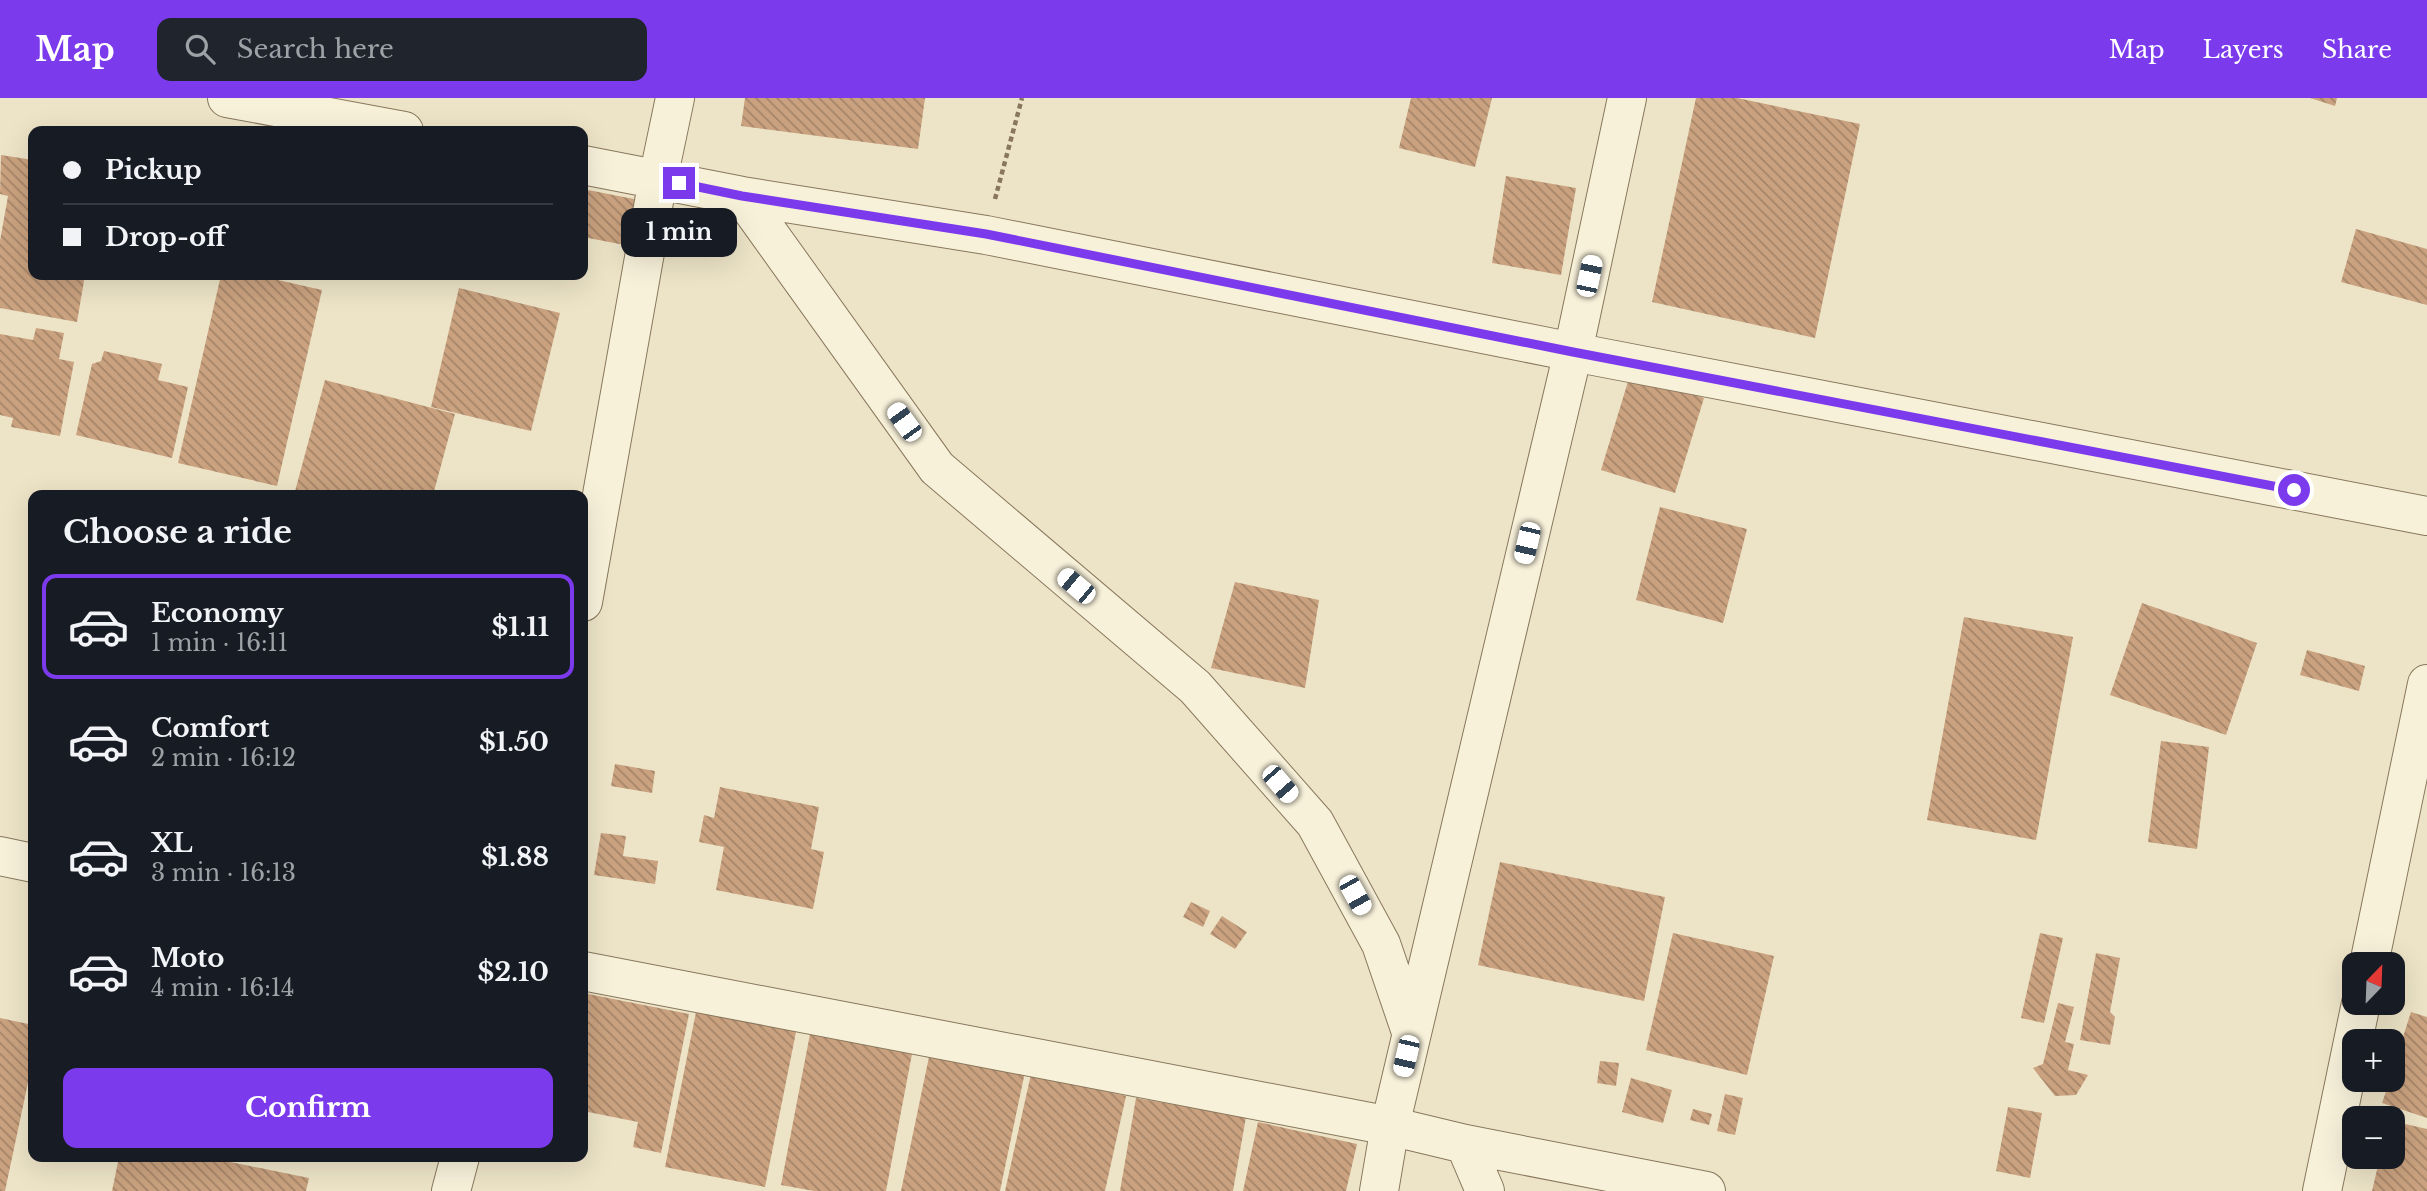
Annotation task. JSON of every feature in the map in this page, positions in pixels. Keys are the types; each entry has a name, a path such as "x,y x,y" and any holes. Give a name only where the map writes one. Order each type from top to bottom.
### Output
{"street":[{"path":"228,98 377,126"},
{"path":"588,574 658,179 675,98"},
{"path":"1379,1191 1411,1032 1573,352 1627,98"},
{"path":"588,166 742,196 986,234 1573,352 2427,516"},
{"path":"742,196 937,468 1195,687 1315,822 1381,944 1411,1032"},
{"path":"2371,952 2427,684"},
{"path":"0,856 28,862"},
{"path":"588,972 1390,1126 1465,1144 1706,1191"},
{"path":"2322,1191 2359,1015"},
{"path":"1465,1144 1485,1191"},
{"path":"451,1191 459,1162"}],"path":[{"path":"986,234 1022,98"}],"building":[{"path":"745,98 925,98 918,149 741,126"},
{"path":"1411,98 1492,98 1475,167 1399,148"},
{"path":"1696,98 1737,98 1860,124 1815,338 1652,302"},
{"path":"2310,98 2337,98 2335,106"},
{"path":"1,155 28,159 28,280 84,280 77,322 0,308 0,241 8,196 0,194"},
{"path":"1506,176 1576,188 1561,275 1492,263"},
{"path":"588,190 644,201 635,247 588,238"},
{"path":"2356,229 2427,249 2427,305 2341,282"},
{"path":"220,280 278,280 322,290 277,486 178,463"},
{"path":"459,288 560,313 531,431 431,407"},
{"path":"36,328 64,333 59,359 74,362 60,436 11,427 13,418 0,415 0,334 33,340"},
{"path":"104,351 162,364 158,380 188,387 172,458 76,435 92,364 101,361"},
{"path":"1630,375 1704,398 1675,493 1601,470"},
{"path":"325,380 455,414 434,490 295,490"},
{"path":"1660,507 1747,529 1723,623 1636,600"},
{"path":"1235,582 1319,600 1305,688 1211,668"},
{"path":"2142,603 2257,643 2226,735 2110,695"},
{"path":"1964,617 2073,637 2036,840 1927,820"},
{"path":"2307,650 2365,666 2359,691 2300,675"},
{"path":"2161,741 2209,747 2197,849 2148,842"},
{"path":"615,764 655,771 652,793 611,786"},
{"path":"720,787 819,807 811,849 824,852 813,909 716,890 724,847 699,842 704,815 714,818"},
{"path":"601,833 626,836 623,856 658,861 655,884 594,875"},
{"path":"1500,862 1665,897 1644,1001 1478,965"},
{"path":"1191,902 1210,911 1203,927 1183,917"},
{"path":"1222,916 1247,932 1235,949 1210,934"},
{"path":"1673,933 1774,956 1747,1075 1646,1050"},
{"path":"2040,933 2063,938 2044,1023 2021,1018"},
{"path":"2096,953 2120,958 2110,1012 2115,1017 2110,1045 2080,1040"},
{"path":"588,994 689,1014 661,1153 633,1147 638,1122 588,1112"},
{"path":"2058,1003 2074,1007 2065,1042 2074,1044 2068,1070 2088,1075 2076,1095 2055,1096 2033,1068 2043,1064"},
{"path":"697,1007 797,1027 765,1187 665,1167"},
{"path":"2411,1012 2427,1017 2427,1118 2405,1111 2405,1106 2382,1103 2386,1092 2405,1092 2405,1031"},
{"path":"0,1018 28,1024 28,1083 5,1191 0,1191"},
{"path":"810,1034 912,1054 886,1191 814,1191 781,1185"},
{"path":"930,1052 1025,1072 1000,1191 901,1191"},
{"path":"1600,1061 1619,1063 1616,1086 1597,1083"},
{"path":"1031,1074 1126,1096 1105,1191 1005,1191"},
{"path":"1631,1078 1672,1090 1663,1123 1622,1112"},
{"path":"1725,1094 1743,1098 1735,1135 1717,1131"},
{"path":"1136,1098 1246,1117 1233,1191 1120,1191"},
{"path":"2008,1107 2042,1113 2030,1178 1996,1171"},
{"path":"1693,1109 1712,1114 1709,1125 1690,1120"},
{"path":"1258,1122 1357,1144 1346,1191 1243,1191"},
{"path":"2405,1124 2427,1129 2427,1191 2372,1191 2377,1169 2405,1169"},
{"path":"118,1162 231,1162 309,1178 306,1191 112,1191"}],"route":[{"path":"679,183 742,196 986,234 1573,352 2294,490"}]}
